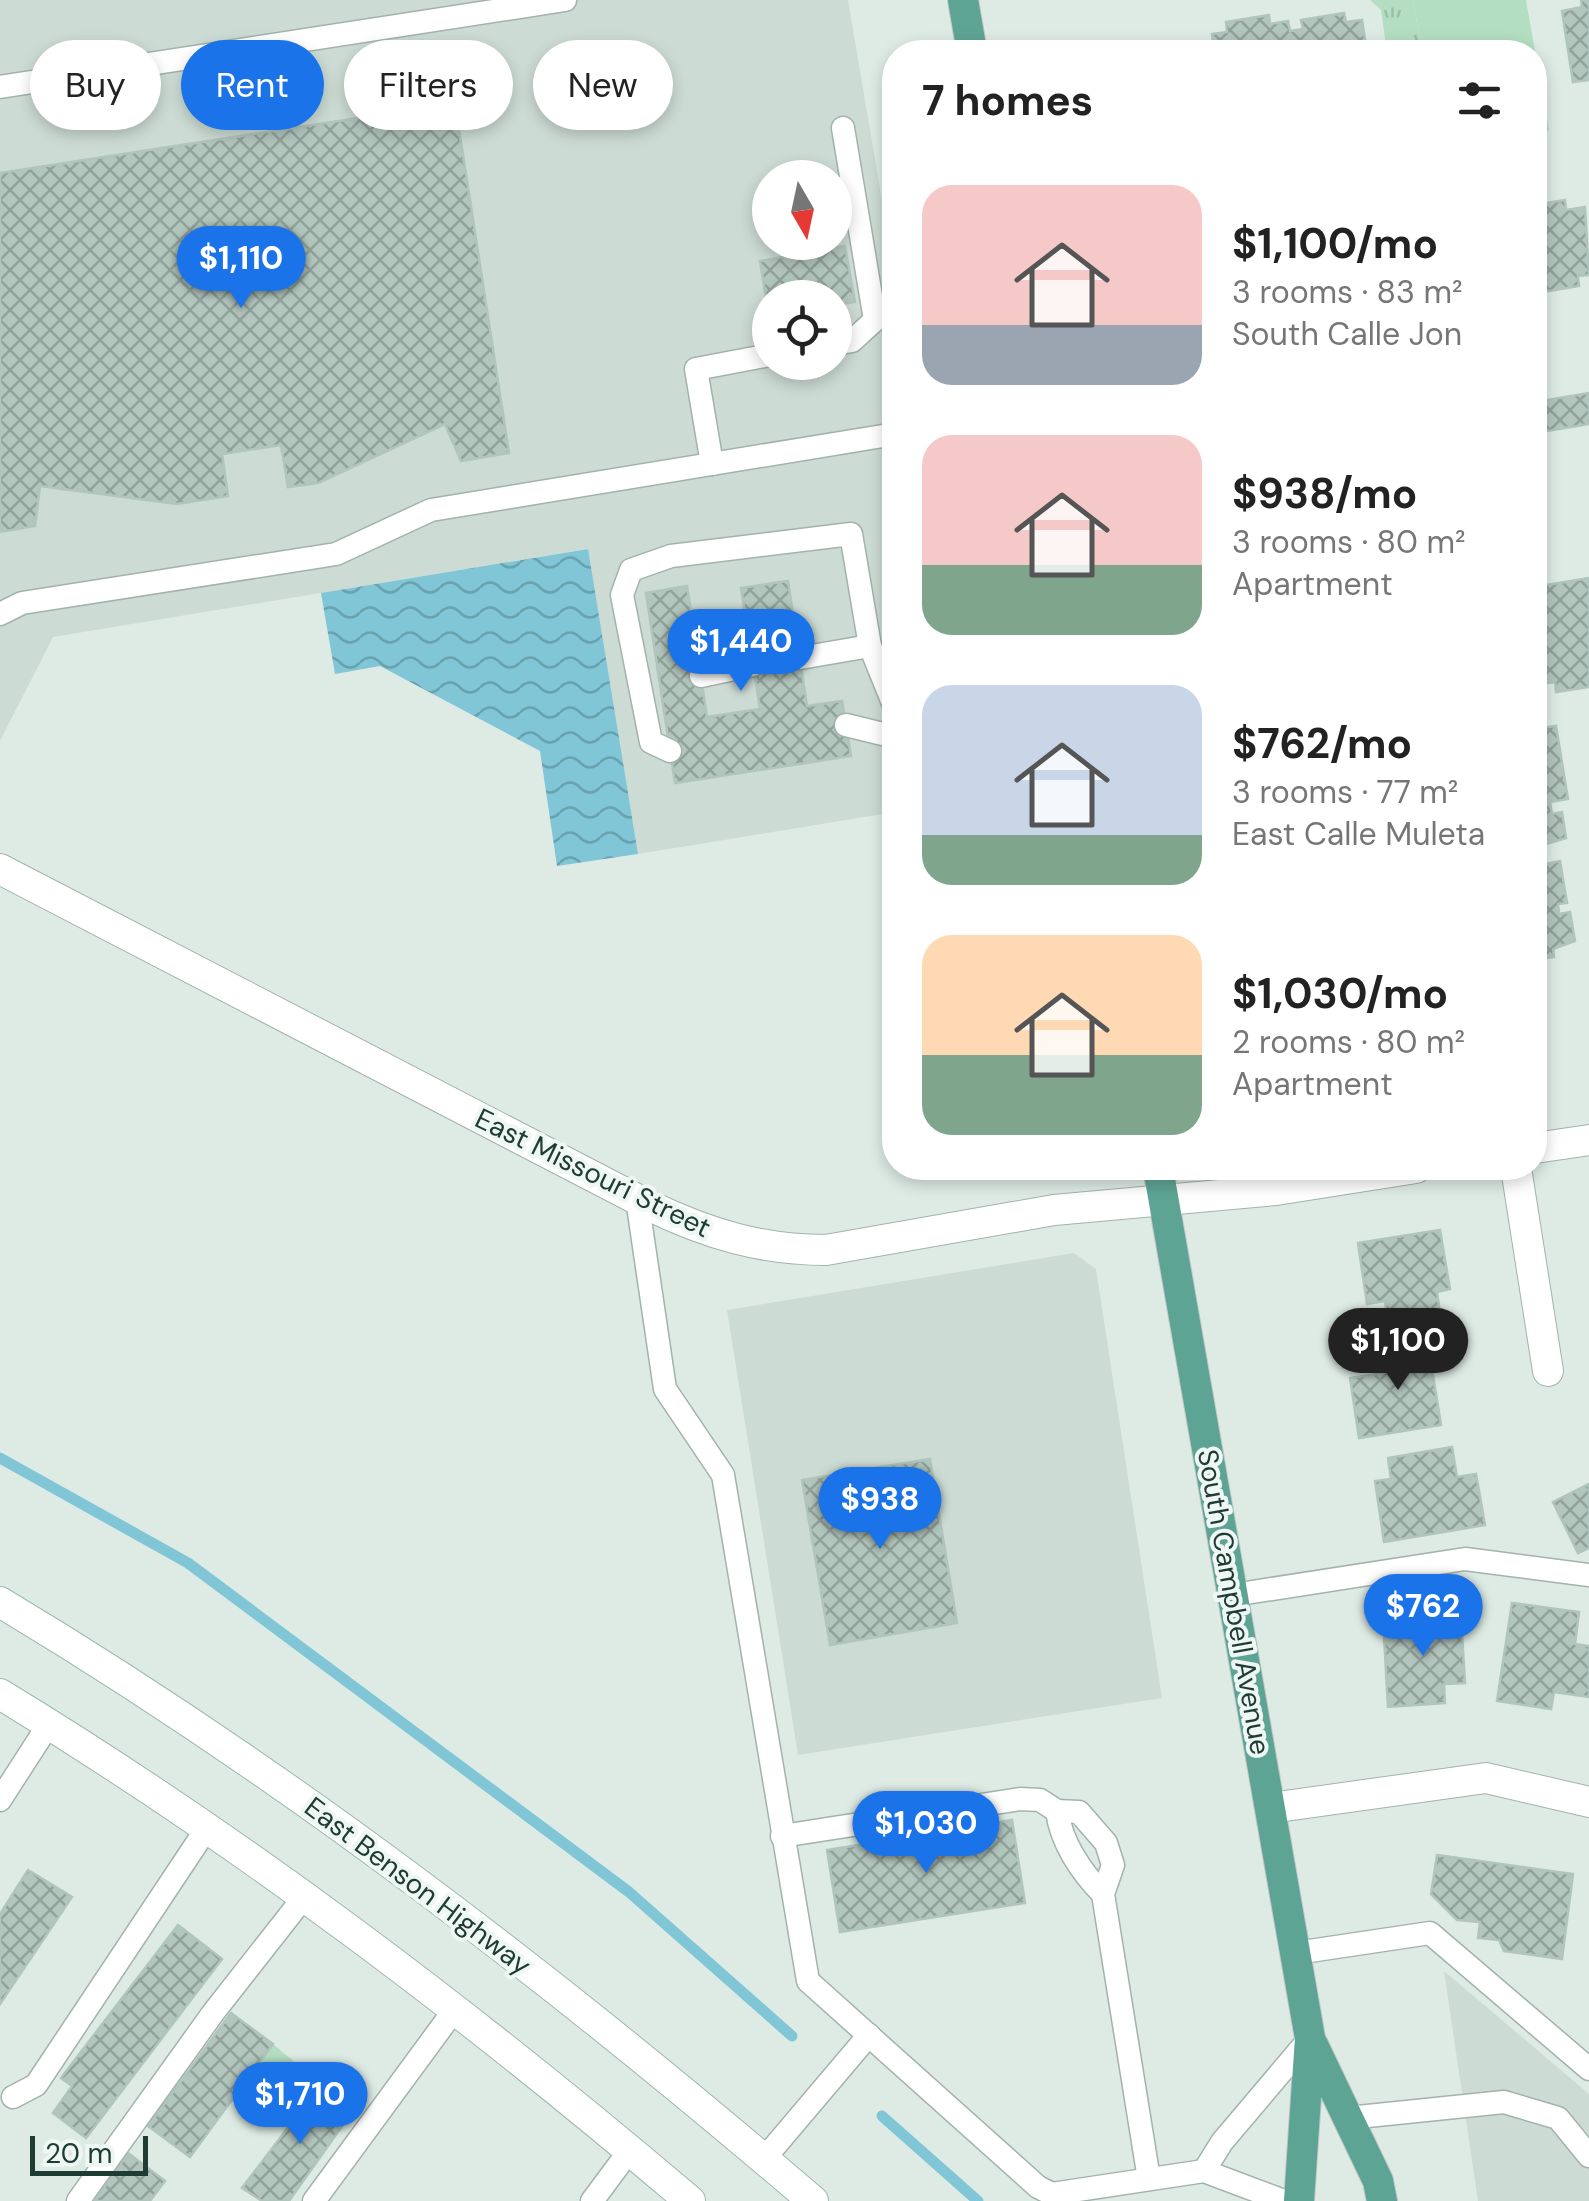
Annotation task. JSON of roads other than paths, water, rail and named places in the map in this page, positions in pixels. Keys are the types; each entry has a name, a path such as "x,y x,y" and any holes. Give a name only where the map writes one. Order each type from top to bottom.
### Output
{"main road":[{"path":"964,0 970,40"},
{"name":"South Campbell Avenue","path":"1160,1180 1310,2038 1299,2201"},
{"name":"South Campbell Avenue","path":"1310,2038 1378,2181 1382,2201"}],"street":[{"name":"East Missouri Street","path":"0,870 637,1199 731,1239 789,1250 826,1250 1054,1210 1276,1190 1340,1180"},
{"path":"1547,1146 1589,1140"},
{"path":"1518,1180 1548,1371"},
{"name":"East Benson Highway","path":"0,1602 214,1738 404,1872 644,2057 813,2201"},
{"path":"0,1694 207,1828 304,1897 456,2009 690,2201"},
{"path":"1271,1808 1486,1778 1589,1802"}],"lane":[{"path":"0,87 565,0"},
{"path":"844,128 876,320 852,341"},
{"path":"712,464 696,368 752,358"},
{"path":"0,614 22,603 336,554 430,510 882,436"},
{"path":"670,751 651,742 648,684 622,595 631,570 671,556 851,534 870,646 882,676"},
{"path":"800,658 870,646"},
{"path":"701,676 754,666"},
{"path":"846,724 882,734"},
{"path":"637,1199 665,1390 723,1475 808,1980 1038,2187 1052,2194 1204,2171 1284,2201"},
{"path":"1233,1596 1465,1559 1589,1575"},
{"path":"0,1800 49,1724"},
{"path":"782,1836 1020,1798 1040,1800 1057,1811 1079,1812 1106,1843 1114,1865 1104,1894 1148,2179"},
{"path":"1057,1811 1060,1836 1086,1877 1104,1894"},
{"path":"13,2096 36,2085 207,1828"},
{"path":"78,2201 213,2013 304,1897"},
{"path":"1296,1953 1430,1933 1589,2070"},
{"path":"314,2201 456,2009"},
{"path":"764,2159 869,2036"},
{"path":"1204,2171 1222,2142 1310,2038"},
{"path":"1348,2118 1504,2102 1558,2118 1589,2156"},
{"path":"592,2201 630,2150"}],"water":[{"path":"588,549 638,854 557,866 540,751 380,666 335,674 321,593"}],"waterway":[{"path":"0,1458 188,1563 629,1892 792,2036"},
{"path":"882,2116 978,2201"}]}
